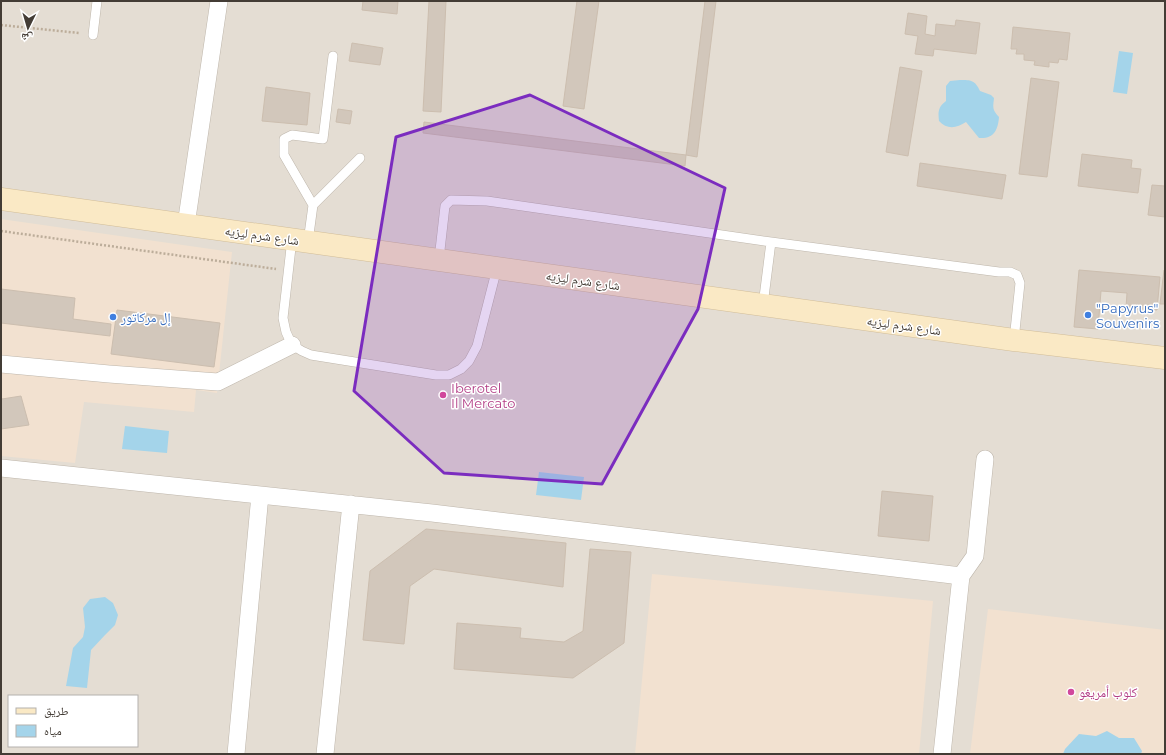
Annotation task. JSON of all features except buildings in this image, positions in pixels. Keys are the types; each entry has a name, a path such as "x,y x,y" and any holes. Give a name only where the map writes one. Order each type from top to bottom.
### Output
{"street":[{"path":"186,225 218,1"},
{"name":"شارع شرم ليزيه","path":"1,198 1014,340 1165,358"},
{"path":"1,364 218,382 292,344"},
{"path":"942,754 961,576 975,556 985,459"},
{"path":"1,468 432,512 961,576"},
{"path":"236,754 260,495"},
{"path":"325,754 351,504"}],"lane":[{"path":"93,35 97,1"},
{"path":"314,205 284,155 284,139 292,135 323,139 333,56"},
{"path":"360,158 314,205 288,270 283,318 286,332 292,344 311,355 436,375 449,375 461,369 469,361 478,346 497,268"},
{"path":"438,259 444,206 451,200 487,201 771,242 999,272 1010,272 1017,275 1020,283 1014,340"},
{"path":"763,305 771,242"}],"path":[{"path":"1,25 93,35"},
{"path":"1,231 288,270"}],"highlighted area":[{"path":"530,95 725,188 698,309 602,484 444,473 354,391 396,137"}],"shaded area":[{"path":"1,1 1165,1 1165,754 1,754"},
{"name":"إل مركاتور","path":"1,219 232,252 217,393 196,390 194,412 84,402 75,463 1,456"},
{"path":"652,574 933,601 919,754 635,754"},
{"name":"كلوب أمريغو","path":"988,609 1165,630 1165,754 970,754"}],"water":[{"path":"1119,51 1133,53 1127,94 1113,92"},
{"path":"950,81 972,81 980,91 991,95 994,98 993,104 995,112 999,117 998,126 992,135 979,138 966,122 956,127 949,127 945,126 939,121 939,110 941,105 946,101 946,86"},
{"path":"125,426 169,431 167,453 122,449"},
{"path":"539,472 584,477 581,500 536,495"},
{"path":"105,597 113,603 118,615 115,625 91,650 87,688 66,686 73,648 83,637 85,627 83,608 90,599"},
{"path":"1107,731 1119,738 1134,738 1142,751 1141,754 1063,754 1065,749 1079,734 1096,736"}],"place":[{"name":"\"Papyrus\" Souvenirs","path":"1088,315"},
{"name":"إل مركاتور","path":"113,317"},
{"name":"Iberotel Il Mercato","path":"443,395"},
{"name":"كلوب أمريغو","path":"1071,692"}]}
